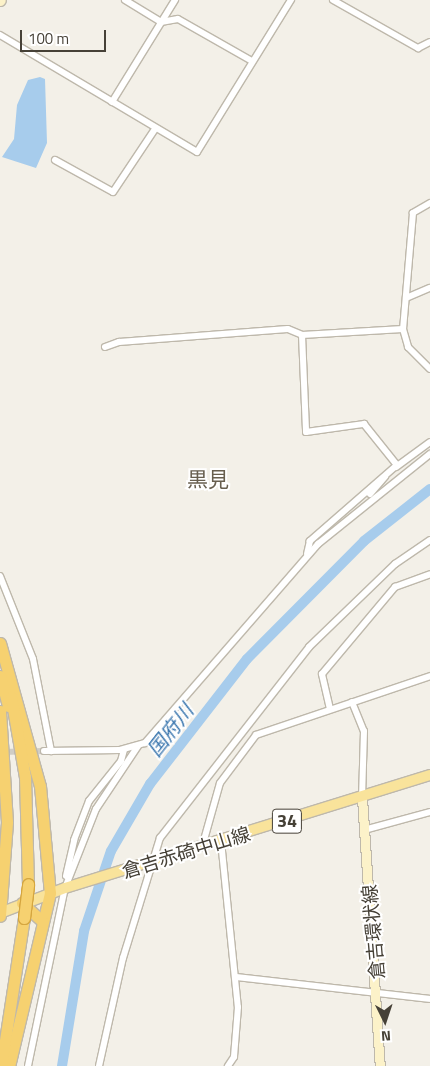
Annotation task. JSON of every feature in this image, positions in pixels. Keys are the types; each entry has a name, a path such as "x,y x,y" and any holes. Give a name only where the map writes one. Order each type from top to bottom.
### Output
{"highway":[{"path":"0,643 40,786 50,893 9,1066"},
{"path":"0,659 25,777 24,884 2,1066"},
{"path":"0,676 20,777 24,884"},
{"path":"0,711 7,822 0,914"},
{"path":"22,903 43,922"},
{"path":"0,1045 21,918"}],"main road":[{"name":"倉吉赤碕中山線","path":"0,914 22,903 68,887 202,848 430,775"},
{"name":"倉吉環状線","path":"362,798 378,992 380,1066"}],"street":[{"path":"125,0 161,22 178,19 252,62"},
{"path":"112,102 174,0"},
{"path":"0,35 155,129 197,152 291,0"},
{"path":"333,0 418,48 430,42"},
{"path":"55,160 113,192 155,129"},
{"path":"430,203 413,213 403,329 408,348 430,369"},
{"path":"406,298 430,288"},
{"path":"105,347 288,329 302,335 403,329"},
{"path":"302,335 306,432 364,424 398,465"},
{"path":"307,555 310,541 398,465 430,442"},
{"path":"68,887 96,809 138,746 167,719 307,555 368,500 430,454"},
{"path":"368,500 398,465"},
{"path":"99,1066 147,864 160,838 285,673 388,571 430,540"},
{"path":"330,709 322,674 395,587 430,574"},
{"path":"0,576 36,666 51,751"},
{"path":"202,848 220,783 244,747 260,733 430,676"},
{"path":"352,702 364,731 362,798"},
{"path":"44,751 124,750 138,746"},
{"path":"28,1066 68,887 74,840 89,801 121,761 124,750"},
{"path":"364,830 430,812"},
{"path":"221,841 238,977 234,1057 228,1066"},
{"path":"238,977 430,999"}],"water":[{"path":"40,77 45,79 47,143 36,168 2,157 14,139 17,105 28,80"}],"waterway":[{"name":"国府川","path":"62,1066 84,931 111,851 150,784 247,659 364,541 430,489"}],"tunnel":[{"path":"0,752 44,751"}],"district":[{"name":"黒見","path":"208,479"}]}
